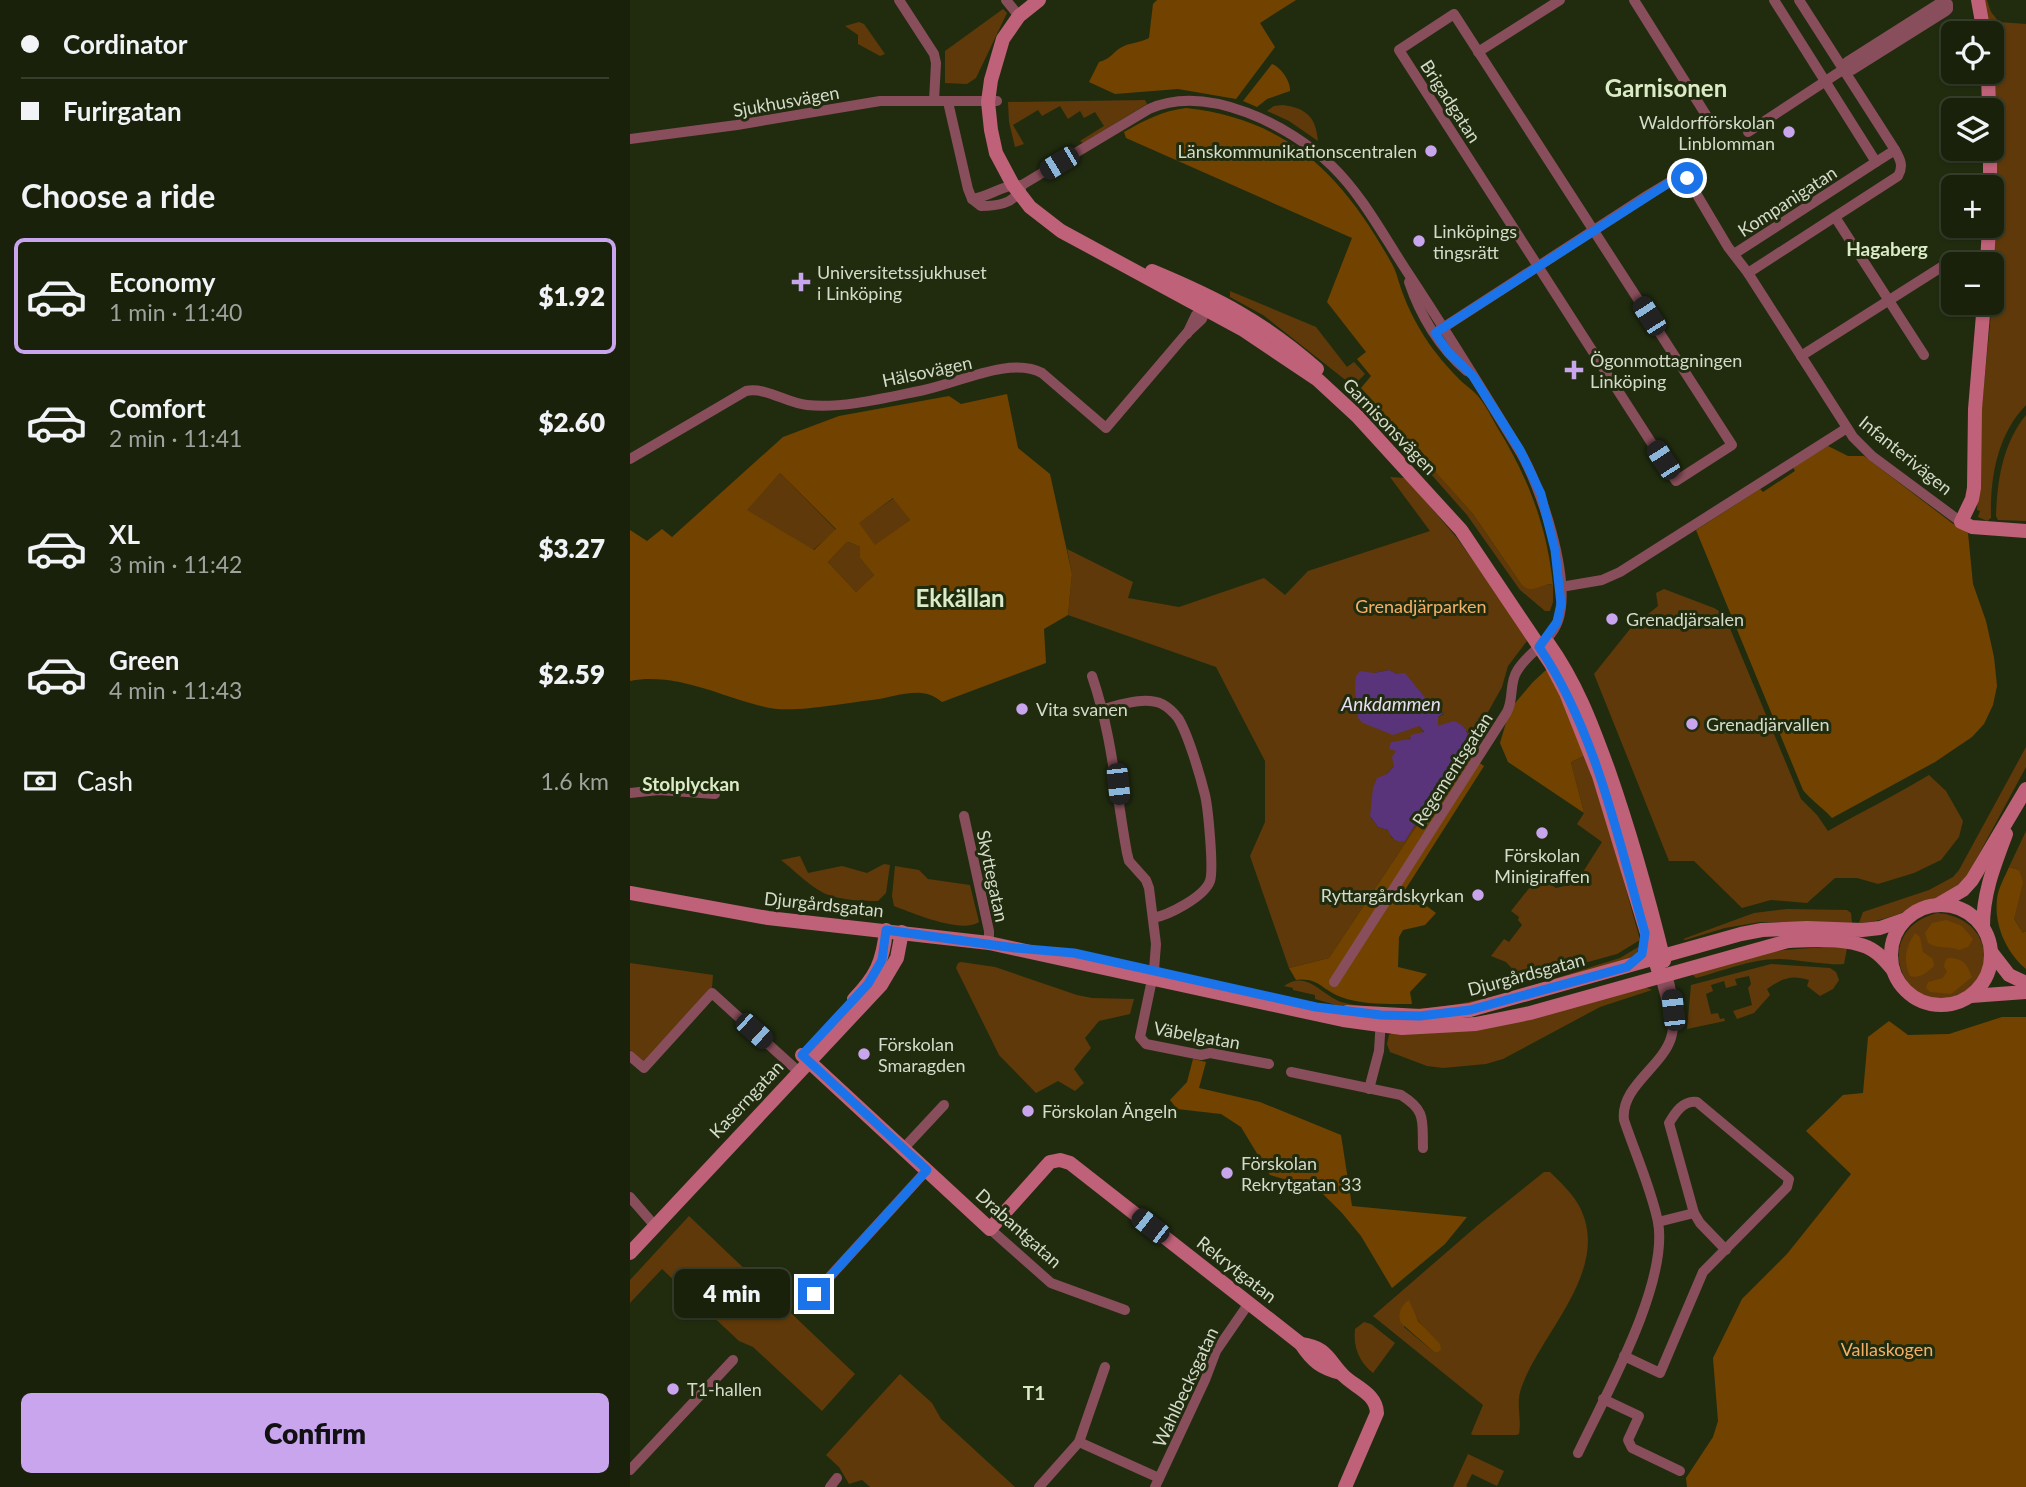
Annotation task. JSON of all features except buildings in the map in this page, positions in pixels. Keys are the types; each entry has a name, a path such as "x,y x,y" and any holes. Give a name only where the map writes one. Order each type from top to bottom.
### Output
{"main road":[{"path":"1016,21 1039,0"},
{"path":"1978,0 1982,21"},
{"name":"Garnisonsvägen","path":"1016,21 993,101 1001,140 1018,188 1049,223 1073,239 1209,302 1300,367 1357,416 1461,530 1543,644 1566,693 1595,765 1651,930 1663,974"},
{"name":"Infanterivägen","path":"1961,522 1974,488 1975,409 1983,315"},
{"path":"1961,522 1972,527 2026,531"},
{"path":"1983,927 1987,883 2026,789"},
{"path":"1938,905 1962,890 1972,880 2018,805"},
{"name":"Djurgårdsgatan","path":"630,893 741,914 1074,953 1153,975 1424,1028 1476,1024 1530,1013 1777,944 1808,940 1861,945 1873,950 1893,970"},
{"path":"1971,996 1987,977 1992,953 1983,927 1964,910 1951,906 1926,907 1906,919 1891,948 1893,970 1899,983 1919,1001 1946,1005 1971,996 2026,992"},
{"name":"Djurgårdsgatan","path":"1381,1020 1470,1010 1762,930 1862,930 1880,928 1906,919"},
{"name":"Kaserngatan","path":"630,1242 652,1223 800,1063 868,984 882,960 886,930"},
{"path":"1627,967 1642,954 1651,930 1667,941 1691,949"},
{"name":"Kaserngatan","path":"800,1063 888,976 899,952 902,932"},
{"path":"1992,953 2009,975 2026,984"},
{"name":"Drabantgatan","path":"800,1063 903,1149 990,1228"},
{"name":"Rekrytgatan","path":"990,1228 1050,1162 1060,1160 1081,1171 1301,1344 1324,1352 1341,1373 1371,1398 1377,1406 1377,1413 1345,1487"},
{"name":"Kaserngatan","path":"630,1253 652,1223"}],"street":[{"path":"899,0 934,54 934,101"},
{"path":"1006,0 1016,21"},
{"path":"1478,52 1560,0"},
{"path":"1634,0 1706,115"},
{"path":"1774,0 1876,162"},
{"path":"1748,273 1898,176 1901,170 1895,150 1799,0"},
{"path":"1748,132 1844,69 1847,62 1869,54 1946,11 1948,4 1939,2 1869,54"},
{"name":"Brigadgatan","path":"1454,14 1594,230 1732,445 1676,481 1399,50 1454,14"},
{"name":"Sjukhusvägen","path":"632,138 737,125 880,101 993,101"},
{"name":"Regementsgatan","path":"1018,188 1158,105 1180,101 1223,106 1282,128 1318,153 1357,195 1407,272 1417,302 1439,330 1448,352 1473,376 1520,450 1537,485 1553,538 1560,587 1559,617 1543,644 1516,671 1512,683 1511,705 1507,712 1334,982"},
{"path":"948,102 972,199 1018,188"},
{"name":"Kompanigatan","path":"1847,428 1734,254 1895,150"},
{"path":"1439,330 1678,177 1687,178 1734,254"},
{"path":"1835,217 1924,355"},
{"path":"1801,356 1941,267"},
{"name":"Hälsovägen","path":"630,459 746,391 762,391 792,403 830,405 924,390 1017,366 1034,368 1042,373 1106,428 1186,334 1196,315 1209,302"},
{"name":"Infanterivägen","path":"1560,587 1611,577 1847,428 1872,456 1961,522"},
{"path":"1092,676 1103,709 1118,784 1126,853 1129,861 1146,880 1156,954 1153,975"},
{"path":"1103,709 1150,701 1170,710 1183,729 1205,796 1211,866 1209,883 1167,915 1153,918"},
{"path":"630,793 674,790 715,794"},
{"name":"Skyttegatan","path":"964,816 989,931 989,943"},
{"path":"1578,1453 1641,1317 1657,1268 1658,1222 1624,1120 1623,1109 1632,1093 1665,1052 1672,1035 1671,994 1663,974"},
{"name":"Väbelgatan","path":"1153,975 1140,1034 1144,1043 1269,1064"},
{"path":"630,1056 644,1069 712,993 800,1063"},
{"path":"1369,1089 1379,1051 1381,1020"},
{"path":"1291,1072 1401,1095 1413,1103 1422,1115 1423,1148"},
{"path":"1624,1356 1660,1373 1703,1272 1726,1250 1787,1187 1789,1179 1697,1102 1691,1101 1683,1105 1669,1124 1694,1213 1726,1250"},
{"path":"903,1149 944,1105"},
{"path":"814,1294 927,1170"},
{"path":"630,1198 652,1223"},
{"path":"1658,1222 1694,1213"},
{"name":"Drabantgatan","path":"990,1228 1051,1283 1125,1310"},
{"name":"Wahlbecksgatan","path":"1157,1483 1216,1351 1248,1303"},
{"path":"630,1470 733,1360"},
{"path":"1040,1487 1079,1442 1105,1367"},
{"path":"1603,1399 1639,1416 1628,1440 1632,1448 1680,1471"},
{"path":"1079,1442 1157,1483"},
{"path":"830,1487 837,1478"}],"green space":[{"path":"1157,0 1296,0 1260,23 1275,47 1236,99 1178,89 1115,94 1089,82 1099,62 1125,46 1149,38 1153,4"},
{"path":"1983,0 1987,0 1991,12 1998,21 1987,21"},
{"path":"1003,9 1007,13 976,78 967,84 945,83 945,51"},
{"path":"859,22 864,24 885,54 880,56 858,44 858,35 845,26"},
{"path":"2004,22 2026,24 2026,405 2002,443 1994,473 1991,518 1987,521 1978,517 1980,511 1977,510 1980,425 1991,315 2004,315 2004,252 1993,252 1993,238 2004,238 2004,175 1994,175 1994,161 2004,161 2004,98 1996,98 1993,84 2004,84"},
{"path":"1272,64 1285,75 1290,91 1267,99 1257,107 1243,101"},
{"path":"1145,100 1147,104 1083,143 1080,141 1104,126 1095,112 1084,118 1080,111 1068,119 1060,106 1042,116 1038,110 1013,125 1024,144 1015,147 1008,102"},
{"path":"1283,105 1304,111 1308,115 1315,126 1318,141 1289,121 1267,111 1274,106"},
{"path":"1186,108 1222,114 1255,125 1284,139 1333,179 1354,204 1392,264 1407,305 1424,336 1446,365 1483,402 1518,464 1541,522 1553,585 1530,589 1521,584 1473,514 1361,388 1371,376 1357,359 1366,352 1327,302 1352,238 1126,138 1124,132 1147,120 1169,111"},
{"path":"1230,291 1316,327 1347,367 1354,362 1365,374 1356,383 1348,382 1263,315 1230,297"},
{"path":"1007,394 1018,448 1050,474 1072,574 1068,615 1044,629 1046,663 942,702 926,694 908,693 803,709 765,707 699,687 665,680 630,681 630,530 647,541 662,529 672,537 783,437 839,416 949,396 961,404","holes":["780,473 836,529 814,550 747,510","893,498 910,520 875,545 859,523","846,543 860,547 860,558 874,575 856,592 828,562"]},
{"path":"2026,415 2026,521 1998,520 1997,502 2003,463 2012,438"},
{"path":"1387,416 1473,514 1521,584 1553,585 1550,611 1545,611 1520,590 1467,515 1400,439"},
{"path":"1828,446 1848,456 1864,456 1968,533 1973,584 1986,621 1997,686 1993,705 1984,724 1972,737 1935,762 1832,818 1803,790 1696,530 1760,489 1763,492 1795,471 1793,467"},
{"path":"780,473 836,530 813,550 746,510"},
{"name":"Grenadjärparken","path":"1390,477 1406,478 1457,538 1525,634 1527,641 1508,666 1502,687 1465,753 1329,958 1289,968 1250,856 1265,822 1265,761 1216,667 1068,615 1072,574 1067,549 1133,582 1128,598 1179,607 1264,578 1285,595 1308,571 1430,531","holes":["1389,670 1405,674 1436,712 1442,711 1444,714 1438,717 1438,727 1467,731 1469,739 1405,841 1392,838 1388,830 1378,827 1370,816 1387,774 1394,766 1396,751 1410,738 1424,733 1419,726 1358,717 1358,702 1374,673"]},
{"path":"894,498 910,520 875,546 858,523"},
{"path":"849,542 860,547 860,558 874,575 856,592 828,562"},
{"name":"Grenadjärvallen","path":"1664,589 1724,614 1801,799 1828,831 1929,775 1946,791 1963,821 1959,837 1941,860 1914,873 1878,884 1857,878 1835,878 1807,903 1771,900 1742,908 1694,861 1669,861 1594,674 1630,629 1658,606 1656,593"},
{"path":"1546,670 1550,673 1586,755 1571,762 1584,813 1508,762 1500,743 1510,709"},
{"path":"2026,747 2026,767 1965,880 1914,908 1884,919 1859,923 1863,912 1929,890 1953,877"},
{"path":"1465,753 1484,766 1405,890 1436,913 1425,925 1403,930 1399,937 1398,967 1427,974 1410,992 1412,1004 1376,1004 1349,1000 1310,980 1296,980 1289,968 1329,958"},
{"path":"1586,755 1599,792 1640,940 1617,954 1523,980 1506,962 1491,956 1504,939 1509,942 1522,925 1519,917 1511,911 1538,877 1556,888 1576,883 1602,842 1577,824 1584,813 1571,762"},
{"path":"2026,831 2026,931 2023,933 2014,919 2019,870 2009,867"},
{"path":"800,856 808,873 842,866 867,873 884,864 890,865 886,893 878,901 849,900 828,895 811,885 781,860"},
{"path":"895,866 919,870 928,879 970,885 979,922 961,926 949,924 894,906 892,896"},
{"path":"2009,867 2019,870 2023,882 2014,919 2023,933 2026,931 2026,969 2007,946 1997,919 1998,895"},
{"path":"1787,909 1847,910 1851,913 1852,923 1760,922 1683,939 1754,913"},
{"path":"1937,913 1966,922 1979,936 1984,955 1982,970 1971,986 1960,994 1940,999 1923,995 1909,985 1901,970 1899,953 1903,937 1916,923"},
{"path":"1946,920 1962,926 1973,939 1968,947 1959,950 1928,943 1925,933 1932,923"},
{"path":"1915,933 1920,937 1923,952 1933,959 1934,966 1913,977 1910,976 1906,959 1907,949"},
{"path":"1640,946 1635,956 1629,960 1478,1003 1442,1010 1346,1008 1284,986 1292,982 1307,982 1341,1002 1378,1008 1440,1007 1531,986 1620,958"},
{"path":"1847,948 1844,964 1768,960 1747,963 1696,978 1692,974 1773,951"},
{"path":"1948,958 1964,963 1972,977 1951,994 1930,992 1926,988 1928,982 1943,978 1947,971 1944,967 1945,961"},
{"path":"961,962 995,967 1077,995 1134,999 1130,1014 1099,1021 1085,1038 1091,1048 1074,1069 1084,1083 1075,1091 1058,1081 1036,1093 999,1055 956,968"},
{"path":"630,963 713,975 712,988 644,1062 630,1050"},
{"path":"1771,964 1830,968 1836,972 1839,980 1833,989 1820,996 1807,986 1809,980 1797,977 1782,980 1767,989 1770,995 1754,1013 1737,1019 1733,1011 1752,1005 1748,988 1751,984 1749,976 1735,979 1737,985 1726,988 1724,981 1711,985 1713,991 1706,994 1711,1014 1718,1013 1720,1019 1724,1018 1725,1021 1687,1029 1691,985"},
{"path":"1645,987 1652,990 1600,1007 1503,1059 1486,1064 1443,1068 1427,1066 1390,1052 1387,1044 1389,1035 1395,1031"},
{"name":"Vallaskogen","path":"2002,1017 2026,1017 2026,1487 1687,1487 1686,1478 1713,1437 1718,1421 1713,1358 1742,1299 1787,1254 1851,1174 1806,1131 1843,1095 1863,1093 1868,1037 1889,1021 1908,1035 1949,1034"},
{"path":"1193,1059 1206,1062 1199,1088 1260,1102 1341,1135 1352,1206 1467,1217 1445,1244 1392,1288 1361,1236 1318,1189 1270,1175 1241,1127 1221,1114 1177,1109 1170,1100 1187,1082"},
{"path":"1544,1172 1550,1172 1578,1204 1587,1228 1587,1251 1581,1275 1522,1386 1519,1398 1519,1434 1516,1435 1471,1434 1483,1405 1373,1316","holes":["1411,1308 1433,1340 1438,1352 1434,1352 1404,1327"]},
{"path":"689,1216 855,1374 822,1411 753,1347 739,1341 662,1269 630,1303 630,1280"},
{"path":"1409,1300 1418,1321 1440,1344 1441,1350 1438,1352 1434,1352 1401,1323 1401,1310"},
{"path":"1364,1322 1371,1324 1395,1343 1373,1373 1358,1354 1355,1342 1355,1329"},
{"path":"900,1374 932,1403 941,1419 1015,1487 870,1487 862,1480 849,1484 839,1467 826,1455"},
{"path":"1468,1454 1504,1471 1497,1486 1472,1474 1466,1486 1468,1487 1453,1487"}],"water":[{"name":"Ankdammen","path":"1389,670 1397,674 1405,673 1436,711 1444,713 1438,717 1438,726 1454,721 1464,728 1469,739 1405,841 1394,839 1388,830 1378,827 1370,816 1373,788 1377,778 1387,774 1394,766 1392,757 1396,751 1389,749 1391,742 1410,739 1411,735 1424,732 1419,726 1393,735 1363,723 1358,718 1355,691 1356,676 1360,671 1374,673"}],"place":[{"name":"Waldorfförskolan Linblomman","path":"1789,132"},
{"name":"Länskommunikationscentralen","path":"1431,151"},
{"name":"Linköpings tingsrätt","path":"1419,241"},
{"name":"Universitetssjukhuset i Linköping","path":"801,282"},
{"name":"Ögonmottagningen Linköping","path":"1574,370"},
{"name":"Grenadjärsalen","path":"1612,619"},
{"name":"Vita svanen","path":"1022,709"},
{"name":"Grenadjärvallen","path":"1692,724"},
{"name":"Förskolan Minigiraffen","path":"1542,833"},
{"name":"Ryttargårdskyrkan","path":"1478,895"},
{"name":"Förskolan Smaragden","path":"864,1054"},
{"name":"Förskolan Ängeln","path":"1028,1111"},
{"name":"Förskolan Rekrytgatan 33","path":"1227,1173"},
{"name":"T1-hallen","path":"673,1389"}],"district":[{"name":"Garnisonen","path":"1666,87"},
{"name":"Hagaberg","path":"1887,248"},
{"name":"Ekkällan","path":"960,597"},
{"name":"Stolplyckan","path":"691,783"},
{"name":"T1","path":"1034,1392"}],"route":[{"path":"814,1294 927,1170 802,1055 878,970 886,930 1015,948 1074,953 1316,1007 1381,1015 1420,1016 1494,1005 1627,967 1642,954 1645,933 1598,776 1566,693 1539,647 1557,622 1561,604 1555,550 1541,494 1520,450 1473,376 1448,352 1435,333 1678,177 1687,178"}]}
